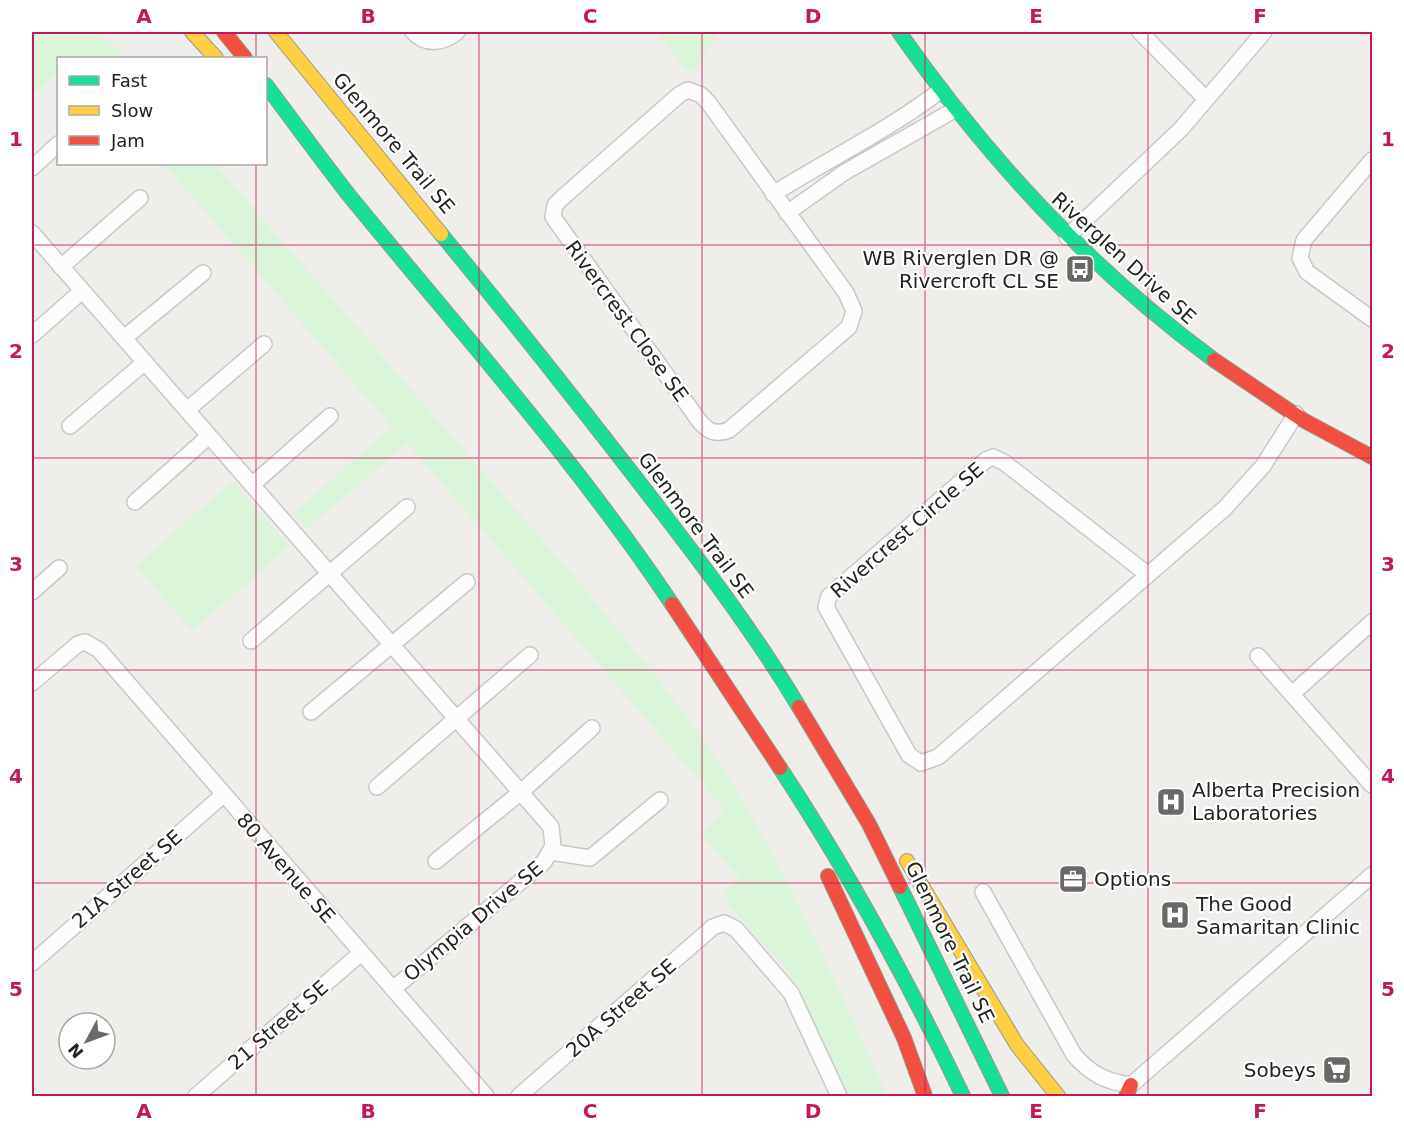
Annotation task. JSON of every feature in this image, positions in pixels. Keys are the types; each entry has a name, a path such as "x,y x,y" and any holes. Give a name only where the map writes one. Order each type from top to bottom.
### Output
{"main road":[{"path":"192,32 215,57"},
{"path":"224,32 244,57"},
{"name":"Glenmore Trail SE","path":"276,32 384,160 532,344 678,532 779,673 869,824 930,944 1002,1096"},
{"name":"Riverglen Drive SE","path":"899,32 941,90 1019,186 1067,237 1177,334 1296,414 1372,457"},
{"path":"318,61 384,160"},
{"path":"267,86 347,192 497,372 623,531 824,833 925,1017 963,1096"},
{"path":"280,127 308,158 347,192"},
{"path":"779,673 849,765 885,825"},
{"path":"734,697 845,908 904,1038 925,1096"},
{"path":"898,845 1017,1045 1058,1096"}],"street":[{"path":"413,32 432,42 446,39 457,32"},
{"path":"1140,32 1206,99"},
{"path":"1067,237 1146,165 1264,32"},
{"name":"Rivercrest Close SE","path":"688,90 700,95 708,102 787,213 846,293 854,310 853,320 849,327 729,430 714,433 707,430 686,403 556,223 553,210 562,198 680,94 688,90"},
{"path":"773,194 810,170 907,115 941,90"},
{"path":"787,213 826,184 956,109"},
{"path":"32,168 57,145"},
{"path":"1372,160 1304,240 1300,250 1303,266 1307,272 1372,319"},
{"path":"61,267 140,198"},
{"name":"Olympia Drive SE","path":"32,233 551,827 554,840 551,852 544,862 393,989"},
{"path":"124,338 203,273"},
{"path":"32,335 82,291"},
{"path":"187,410 264,344"},
{"path":"70,426 145,362"},
{"name":"Rivercrest Circle SE","path":"1147,574 1005,463 993,457 986,460 832,593 827,599 826,607 909,755 921,763 938,757 1225,508 1275,449 1296,414"},
{"path":"252,485 330,416"},
{"path":"135,502 209,436"},
{"path":"251,641 407,507"},
{"path":"32,592 59,568"},
{"path":"311,712 467,582"},
{"path":"1292,694 1372,622"},
{"name":"80 Avenue SE","path":"32,683 78,644 85,642 99,650 486,1096"},
{"path":"377,787 530,655"},
{"path":"1258,656 1372,785"},
{"path":"436,861 521,792 592,728"},
{"name":"21A Street SE","path":"32,963 223,795"},
{"name":"Olympia Drive SE","path":"551,852 590,858 660,800"},
{"path":"983,892 1074,1055 1093,1074 1116,1083 1128,1091 1372,875"},
{"name":"20A Street SE","path":"519,1096 713,927 724,923 736,928 791,993 839,1096"},
{"name":"21 Street SE","path":"196,1096 361,953"}],"green space":[{"path":"32,32 101,32 123,57 57,57 57,73 32,95"},
{"path":"656,32 718,32 696,69 685,69"},
{"path":"165,165 216,165 584,588 664,687 720,764 758,828 816,942 888,1096 850,1096 788,971 728,905 726,891 740,879 700,834 725,810 407,443 307,529 293,513 392,427"},
{"path":"233,481 289,546 192,631 136,566"}],"traffic: fast":[{"path":"899,32 968,124 1043,209 1124,288 1214,360"},
{"path":"267,86 348,194 556,446 635,550 672,604"},
{"path":"441,234 543,359 724,594 799,707"},
{"path":"780,768 877,929 963,1096"},
{"path":"900,887 1002,1096"}],"traffic: slow":[{"path":"192,32 215,57"},
{"path":"276,32 441,234"},
{"path":"907,861 1017,1045 1058,1096"}],"traffic: jam":[{"path":"224,32 244,57"},
{"path":"1214,360 1303,420 1372,457"},
{"path":"672,604 780,768"},
{"path":"799,707 869,824 900,887"},
{"path":"828,876 904,1038 925,1096"},
{"path":"1126,1096 1131,1085"}],"place":[{"name":"WB Riverglen DR @ Rivercroft CL SE","path":"1080,269"},
{"name":"Alberta Precision Laboratories","path":"1171,802"},
{"name":"Options","path":"1073,879"},
{"name":"The Good Samaritan Clinic","path":"1175,915"},
{"name":"Sobeys","path":"1337,1070"}]}
